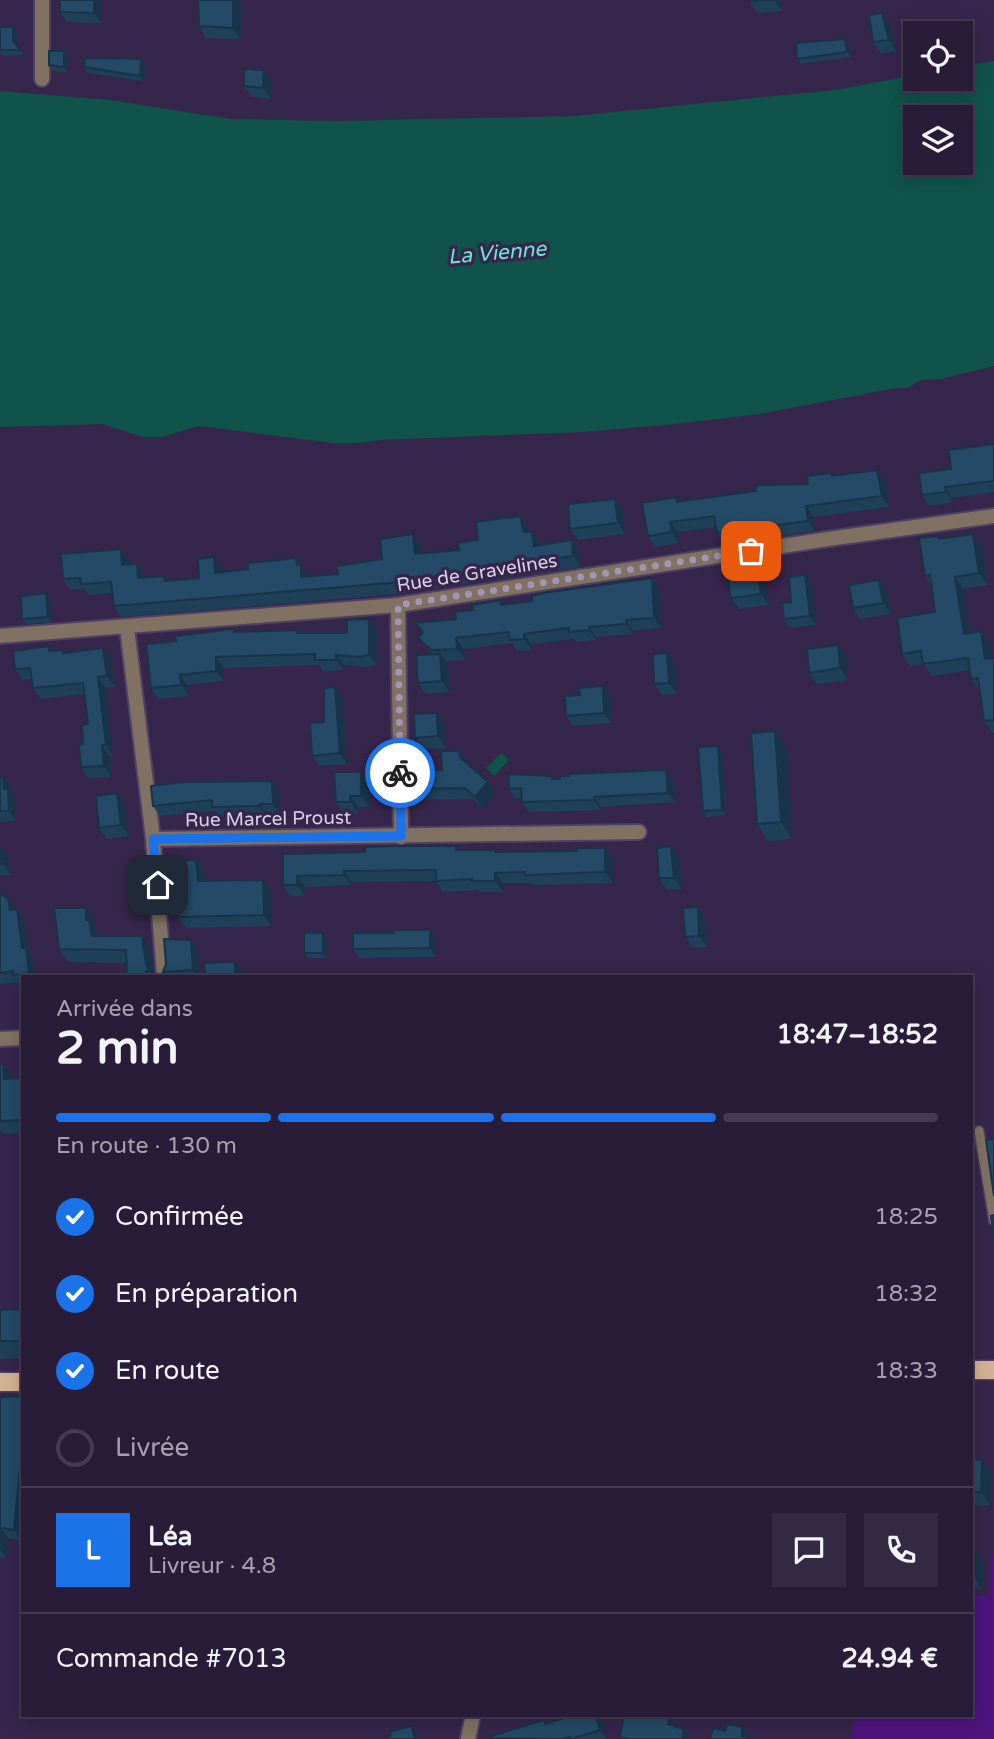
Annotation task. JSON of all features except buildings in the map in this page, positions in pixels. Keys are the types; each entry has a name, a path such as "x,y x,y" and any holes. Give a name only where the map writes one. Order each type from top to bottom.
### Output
{"main road":[{"path":"973,1370 994,1370"},
{"path":"0,1382 21,1382"}],"street":[{"path":"42,0 42,79"},
{"name":"Rue de Gravelines","path":"0,636 398,605 994,516"},
{"path":"398,605 401,836"},
{"path":"127,628 153,839 164,975"},
{"name":"Rue Marcel Proust","path":"153,839 639,832"},
{"path":"0,1039 21,1038"},
{"path":"468,1739 473,1717"}],"lane":[{"path":"979,1130 994,1221"}],"shaded area":[{"path":"991,1554 994,1554 994,1739 851,1739 855,1717 973,1717 973,1595 989,1596"}],"water":[{"name":"La Vienne","path":"994,61 994,366 940,379 921,380 907,388 760,414 582,432 333,443 199,426 162,437 143,437 102,424 0,427 0,91 109,100 231,119 339,121 574,116 835,90 903,77 903,91 973,91 973,65"},
{"path":"501,753 509,760 494,776 486,768"}],"way so far":[{"path":"400,773 398,605 751,551"}],"route":[{"path":"158,885 153,839 401,836 400,773"}]}
